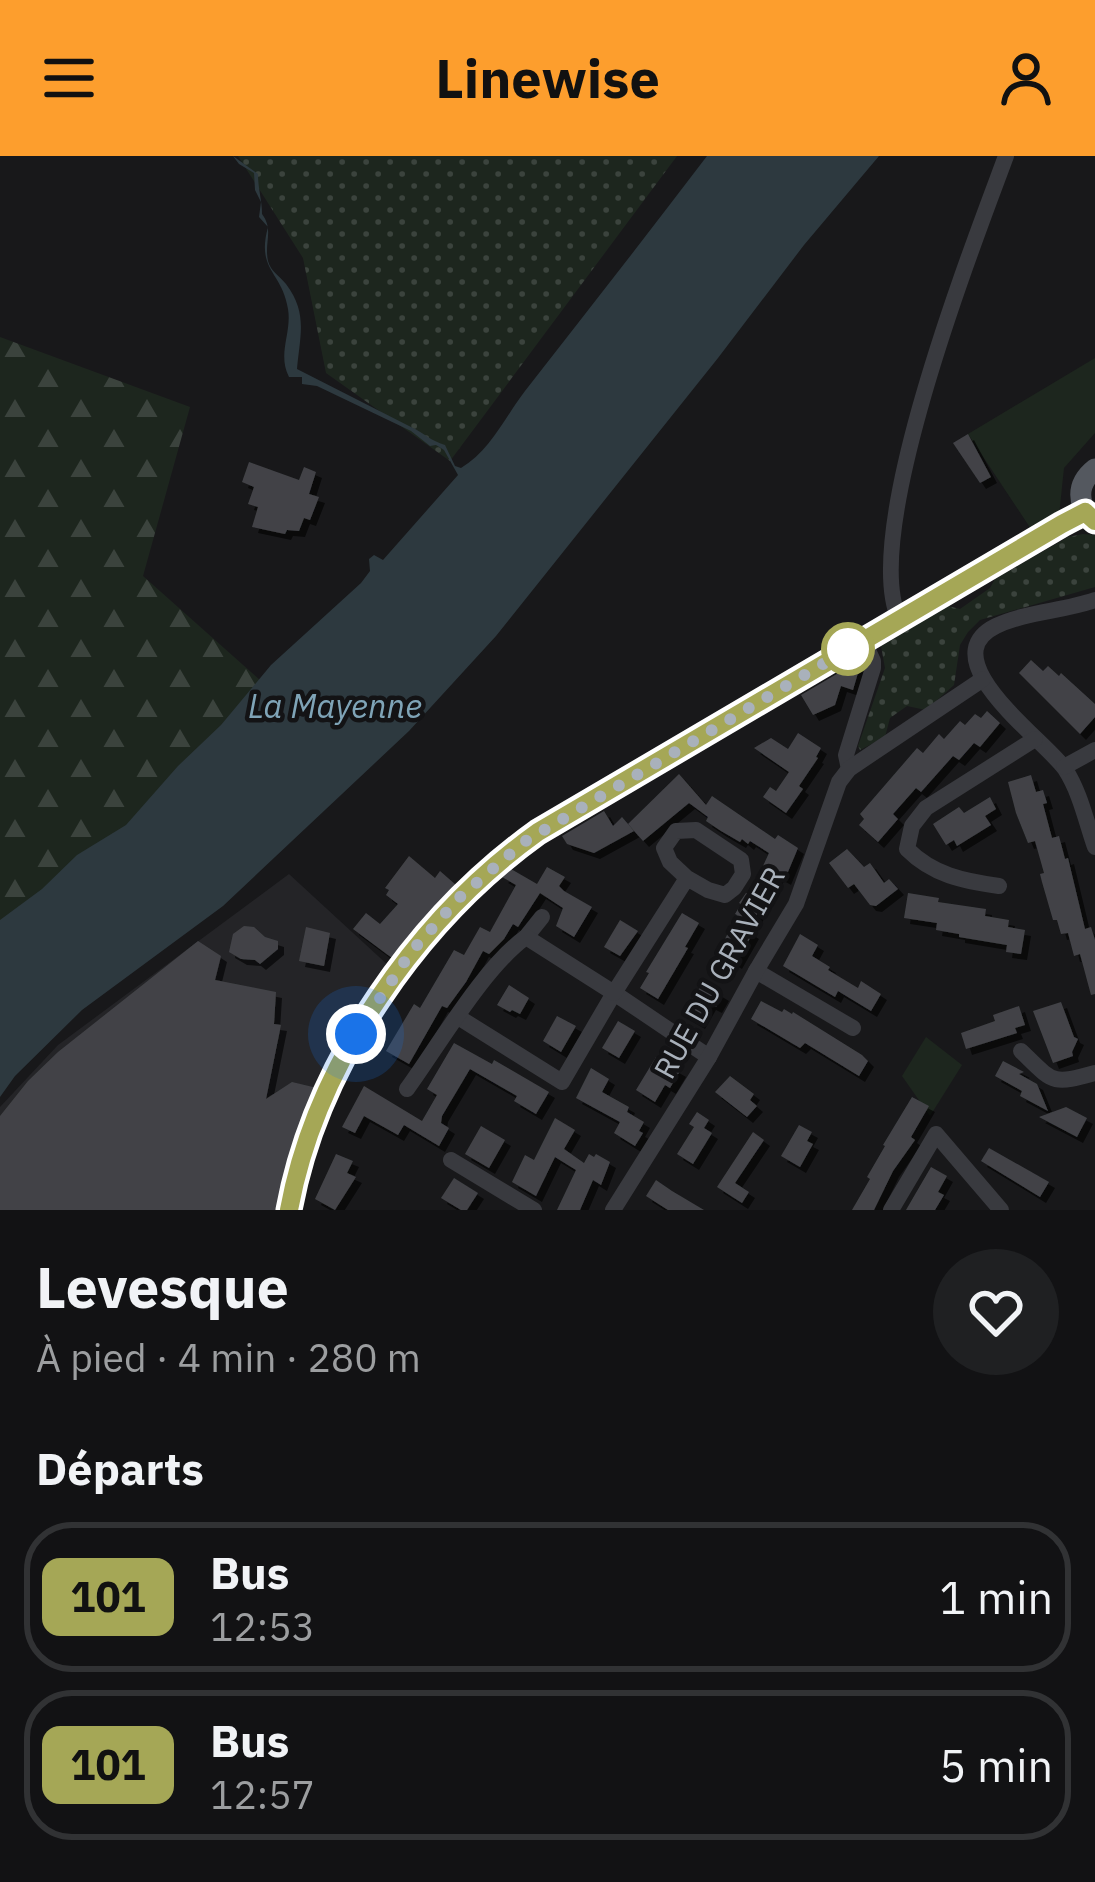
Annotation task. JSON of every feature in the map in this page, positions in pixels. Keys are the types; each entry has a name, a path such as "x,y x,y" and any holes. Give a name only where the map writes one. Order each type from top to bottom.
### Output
{"main road":[{"path":"1090,517 1081,503 1082,484 1095,469"}],"street":[{"path":"899,619 893,602 892,567 910,444 960,280 1006,156"},
{"path":"290,1210 320,1113 356,1034 411,952 460,897 538,832 899,619 1090,517"},
{"path":"1095,600 994,627 974,653 983,679 1064,767 1095,847"},
{"name":"RUE DU GRAVIER","path":"618,1208 796,904 831,801 849,769 846,755 873,668 863,640"},
{"path":"849,769 983,679"},
{"path":"999,886 961,880 925,866 907,849 912,826 926,808 1035,739"},
{"path":"1064,767 1095,750"},
{"path":"697,830 708,837 740,860 743,874 724,895 687,878 670,862 664,848 676,831 697,830"},
{"path":"458,1017 562,1082 687,878"},
{"path":"407,1089 512,947 542,917"},
{"path":"526,937 709,1057"},
{"path":"756,970 853,1028"},
{"path":"1022,1052 1045,1075 1062,1082 1095,1073"},
{"path":"891,1210 936,1134 1001,1210"},
{"path":"451,1160 534,1210"}],"shaded area":[{"path":"289,874 390,967 334,1077 292,1210 0,1210 0,1107 58,1045"}],"green space":[{"path":"238,156 677,156 450,461 326,373 303,258"},
{"path":"0,337 190,407 143,576 270,689 115,850 0,932"},
{"path":"1095,358 1095,433 1064,468 1059,516 1031,529 968,434"},
{"path":"1095,535 1095,587 980,620 960,645 954,685 926,710 907,706 890,718 885,737 860,750 885,668 881,646 948,606 960,609 995,579 1068,537"},
{"path":"926,1037 962,1065 930,1116 902,1076"}],"water":[{"path":"233,156 258,174 261,201 255,190 254,173"},
{"name":"La Mayenne","path":"707,156 879,156 496,636 409,731 223,906 82,1010 0,1097 0,920 77,855 126,825 271,665 361,583 370,571 369,559 374,555 383,560 458,475 436,445 317,386 302,384 302,377 289,377 284,360 288,309 267,262 265,242 268,228 269,265 293,295 300,315 297,369 445,445 455,466 461,468 489,443"}],"building":[{"path":"968,434 991,477 980,483 953,443"},
{"path":"249,462 299,480 304,467 316,472 309,494 319,497 310,520 304,518 299,531 285,534 252,527 258,507 248,504 254,487 242,482"},
{"path":"1031,660 1043,671 1048,666 1061,673 1095,704 1095,717 1080,734 1019,673"},
{"path":"857,662 853,690 841,686 835,705 813,715 801,695"},
{"path":"987,711 1000,723 980,747 974,743 959,760 953,756 921,792 916,788 893,814 898,819 878,842 859,825 864,819 860,814 917,748 923,753 939,734 944,739 960,721 965,725 975,714 981,718"},
{"path":"798,733 821,748 786,813 763,797 770,787 776,791 789,772 754,748 771,738 788,749"},
{"path":"679,774 706,805 712,796 775,839 778,835 798,848 785,879 778,875 775,881 764,875 769,853 721,831 689,803 643,841 628,824"},
{"path":"1031,775 1036,792 1043,790 1052,838 1059,836 1085,929 1091,927 1095,940 1095,994 1091,995 1080,954 1074,956 1068,933 1061,934 1053,920 1035,841 1028,843 1016,813 1008,782"},
{"path":"990,797 996,809 985,816 991,825 957,846 954,840 946,845 933,824 959,807 964,813"},
{"path":"604,811 613,826 622,817 634,831 594,853 567,844 562,836"},
{"path":"847,849 864,867 870,863 884,883 889,879 898,889 876,906 854,884 848,888 829,863"},
{"path":"409,856 435,878 440,871 456,885 392,958 353,929 366,913 380,924 398,904 386,895 389,890 385,888"},
{"path":"547,867 565,877 559,886 564,891 592,907 574,937 556,926 563,908 540,893 518,927 513,924 489,954 483,951 447,1008 442,1006 409,1064 386,1051 414,1004 420,1008 454,950 464,955 480,927 490,932 516,885 502,877 511,869 537,884"},
{"path":"746,893 764,903 736,963 721,954"},
{"path":"908,893 986,909 985,916 1009,920 1008,927 1025,930 1021,954 1006,952 1007,945 936,930 937,923 904,918"},
{"path":"682,913 699,923 658,999 640,988"},
{"path":"620,920 638,931 620,956 604,947"},
{"path":"244,926 278,941 278,949 260,964 229,952 233,934"},
{"path":"306,927 330,933 324,966 299,961"},
{"path":"800,934 818,945 812,956 828,970 858,988 861,981 881,994 871,1011 838,991 835,997 783,966"},
{"path":"198,941 221,956 215,980 276,992 274,1024 281,1025 266,1099 292,1082 317,1088 290,1157 277,1210 0,1210 0,1116 58,1052"},
{"path":"703,983 723,995 716,1007 710,1004 699,1023 682,1013"},
{"path":"509,985 529,998 520,1014 497,1005"},
{"path":"761,1001 793,1012 862,1055 868,1061 859,1076 805,1043 800,1048 751,1019"},
{"path":"1061,1002 1078,1039 1073,1056 1053,1063 1033,1011"},
{"path":"1019,1006 1025,1025 1015,1028 1017,1033 966,1049 961,1033"},
{"path":"557,1016 576,1026 561,1052 543,1041"},
{"path":"618,1021 635,1031 619,1058 602,1048"},
{"path":"454,1043 549,1092 536,1114 514,1101 517,1096 470,1069 442,1116 441,1123 449,1128 439,1146 404,1125 398,1135 364,1116 355,1133 342,1127 364,1086 422,1121 437,1095 427,1089"},
{"path":"656,1057 680,1071 655,1102 636,1090"},
{"path":"1003,1061 1037,1084 1048,1111 995,1076"},
{"path":"591,1068 609,1079 602,1092 644,1122 635,1146 614,1133 620,1122 576,1098"},
{"path":"730,1076 754,1094 750,1100 757,1106 747,1117 715,1092"},
{"path":"912,1097 929,1106 911,1137 915,1140 874,1210 852,1210 883,1145"},
{"path":"1066,1107 1087,1118 1077,1137 1039,1117"},
{"path":"697,1112 709,1120 704,1128 712,1133 693,1164 677,1154 694,1127 689,1124"},
{"path":"555,1118 575,1130 564,1149 584,1163 589,1154 610,1162 601,1185 593,1180 580,1210 557,1210 576,1170 555,1157 536,1196 512,1182 525,1155 534,1160"},
{"path":"799,1125 812,1132 807,1141 813,1144 800,1167 781,1156"},
{"path":"481,1126 505,1140 489,1168 465,1154"},
{"path":"753,1132 764,1140 735,1183 749,1192 742,1203 717,1187"},
{"path":"989,1148 1049,1182 1040,1197 981,1161"},
{"path":"336,1154 353,1161 347,1173 356,1177 335,1210 315,1199"},
{"path":"931,1167 947,1176 938,1192 944,1195 935,1210 906,1210"},
{"path":"454,1178 478,1193 467,1210 441,1198"},
{"path":"656,1180 704,1210 668,1210 646,1196"}],"bus line":[{"name":"101","path":"289,1210 320,1113 356,1034 411,952 485,874 538,832 1062,524 1085,512 1095,521"}],"route":[{"path":"356,1034 411,952 460,897 524,842 848,649"}]}
